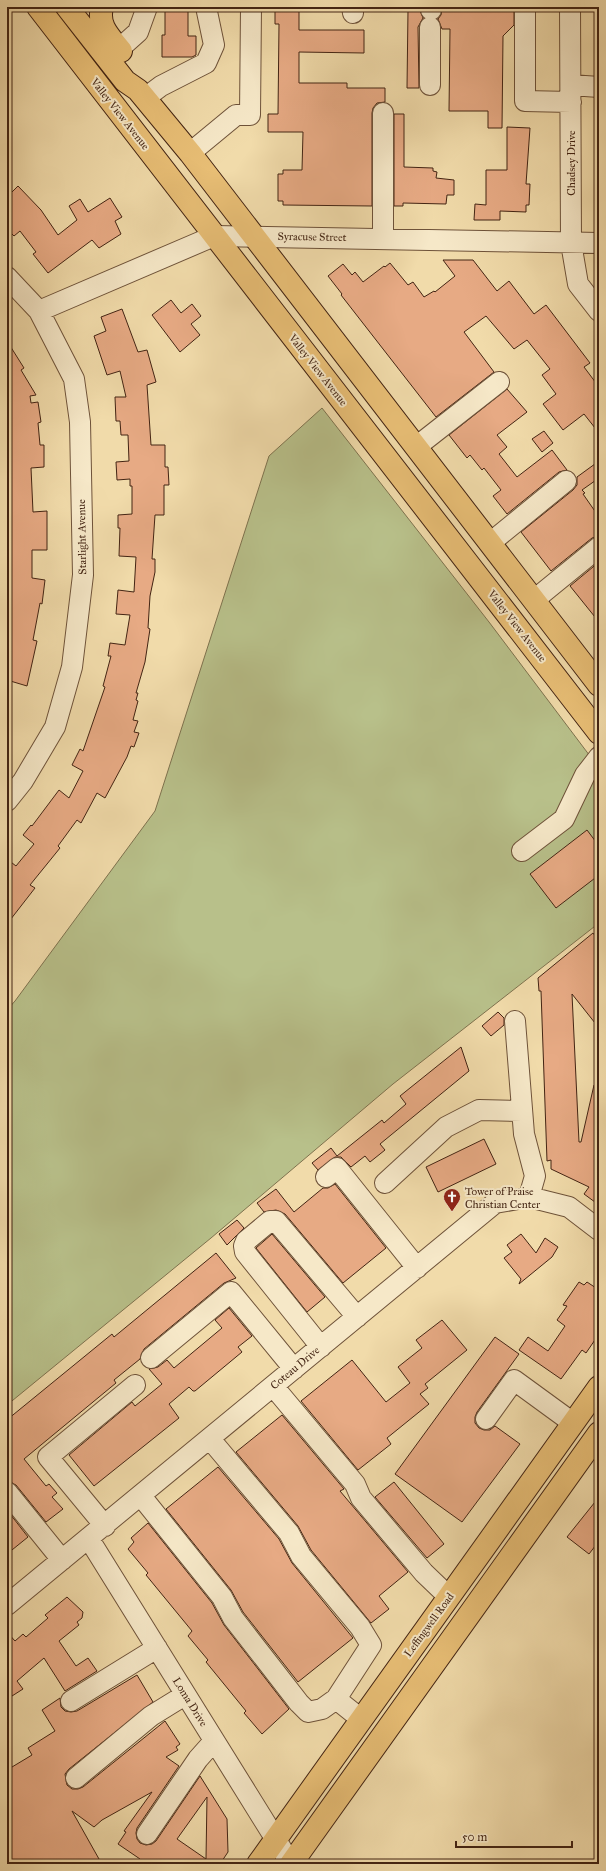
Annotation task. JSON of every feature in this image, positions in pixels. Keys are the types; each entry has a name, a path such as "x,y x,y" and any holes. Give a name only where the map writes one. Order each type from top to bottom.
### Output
{"main road":[{"name":"Valley View Avenue","path":"38,7 599,733"},
{"path":"67,7 126,81 142,94 190,153 534,600 597,679"},
{"path":"102,7 100,21 138,74 142,94"},
{"name":"Leffingwell Road","path":"258,1864 599,1386"},
{"path":"291,1864 599,1433"}],"street":[{"path":"119,49 138,32 147,7"},
{"path":"142,94 206,63 214,45 206,7"},
{"path":"190,153 236,115 250,115 251,7"},
{"path":"526,7 525,101 599,87"},
{"name":"Chadsey Drive","path":"570,7 571,243 578,284 599,311"},
{"path":"430,85 431,15"},
{"path":"382,238 383,113"},
{"name":"Syracuse Street","path":"39,311 214,236 253,235 599,243"},
{"name":"Starlight Avenue","path":"7,277 39,311 74,380 80,422 83,575 72,667 55,727 22,781 7,801"},
{"path":"416,447 498,382"},
{"path":"490,543 566,481"},
{"path":"534,600 599,547"},
{"path":"522,851 564,818 585,774 599,757"},
{"path":"516,1021 524,1134 534,1176 530,1197"},
{"path":"385,1183 446,1127 479,1110 522,1111"},
{"path":"326,1177 338,1168 416,1268"},
{"name":"Coteau Drive","path":"7,1605 105,1526 495,1203 530,1197 569,1207 599,1230"},
{"path":"321,1347 246,1252 244,1246 246,1241 270,1221 276,1221 357,1317"},
{"path":"151,1358 231,1292 294,1369"},
{"path":"486,1418 514,1380 573,1423"},
{"path":"105,1526 48,1457 135,1385"},
{"path":"273,1386 355,1484 361,1498 424,1573 449,1597"},
{"path":"141,1496 222,1597 233,1618 299,1703 308,1712 322,1709 336,1699 371,1645 360,1627 301,1556 289,1533 210,1439"},
{"path":"7,1492 62,1560"},
{"name":"Loma Drive","path":"89,1538 291,1864"},
{"path":"71,1701 157,1648"},
{"path":"76,1778 152,1716 185,1695"},
{"path":"336,1699 361,1719"},
{"path":"147,1834 198,1759 214,1741"}],"green space":[{"path":"322,408 489,622 599,768 599,923 393,1084 211,1238 7,1405 7,1010 155,811 269,456"}],"building":[{"path":"165,7 188,7 188,36 196,36 196,55 192,57 162,57 162,35 165,35"},
{"path":"275,7 299,7 299,30 364,30 364,53 299,52 299,83 347,83 347,88 385,88 385,102 377,103 373,108 372,113 372,206 283,205 283,201 278,201 278,174 283,174 283,170 302,170 303,132 268,132 268,114 278,114 279,24 275,24"},
{"path":"478,8 514,8 514,25 503,36 502,128 488,128 488,111 449,111 450,29 442,29 438,19 441,15 442,9 478,10"},
{"path":"408,10 420,10 423,18 418,27 419,88 407,88"},
{"path":"394,114 404,114 404,167 433,168 433,171 437,172 436,178 454,180 454,195 447,195 446,204 403,203 403,206 394,206"},
{"path":"507,127 530,128 526,184 530,184 529,205 526,205 526,212 500,211 500,220 474,220 475,204 486,205 486,170 507,170"},
{"path":"18,186 41,210 58,235 77,220 69,206 80,199 88,212 110,198 122,217 115,221 121,234 99,248 92,240 48,273 33,254 36,252 20,231 14,236 7,229 7,218 12,213 7,208 7,197"},
{"path":"443,260 473,260 497,291 509,281 534,314 546,305 590,363 584,367 599,387 599,433 584,414 563,430 543,404 556,394 542,375 550,369 527,340 514,349 486,316 464,332 494,372 436,417 341,295 342,294 328,276 343,264 352,275 355,272 363,282 390,263 408,285 413,282 424,297 434,291 435,292 455,276"},
{"path":"171,300 181,313 192,304 201,316 191,324 200,335 180,352 152,315"},
{"path":"122,309 138,352 147,350 156,382 147,385 151,445 165,445 165,467 168,467 169,485 164,485 164,515 155,515 152,559 155,559 155,572 150,596 148,628 150,629 145,662 136,693 138,693 136,700 138,701 133,720 138,721 134,732 139,733 134,747 131,746 127,757 105,798 97,793 81,823 77,820 58,846 60,848 30,885 35,888 7,924 7,859 16,866 34,844 23,835 31,825 32,826 59,790 69,798 83,771 72,765 80,749 83,751 105,687 103,686 111,656 108,656 110,643 125,645 130,615 116,614 118,590 134,592 136,557 119,556 120,528 118,528 118,515 132,514 132,486 130,486 130,479 117,480 116,462 129,461 128,435 121,435 120,421 116,421 115,397 126,397 120,371 107,375 94,336 106,331 101,317"},
{"path":"7,341 24,368 21,370 36,395 30,396 31,403 38,402 41,422 38,423 40,445 44,445 44,467 31,468 33,512 47,511 47,550 32,550 32,578 45,580 42,604 40,603 33,640 37,641 27,686 7,680 7,637 11,603 7,603 7,552 10,552 10,503 7,503 7,446 11,446 7,413"},
{"path":"507,389 527,412 497,435 507,447 499,454 517,477 552,450 567,470 559,472 507,514 493,496 501,490 484,468 482,470 470,455 467,458 449,435"},
{"path":"544,431 553,443 542,452 532,439"},
{"path":"599,461 599,478 582,490 585,493 583,494 599,517 599,536 592,538 551,571 521,532 573,490 577,485 577,477"},
{"path":"599,562 599,622 570,586"},
{"path":"587,830 599,846 599,875 556,908 530,874"},
{"path":"593,933 599,941 599,1028 572,994 579,1142 581,1142 594,1085 599,1085 599,1205 584,1194 589,1187 551,1169 551,1160 547,1161 541,991 539,991 538,978"},
{"path":"498,1012 504,1018 504,1025 491,1036 482,1026"},
{"path":"461,1047 469,1071 380,1144 385,1150 370,1162 365,1156 351,1167 341,1157 335,1157 318,1170 312,1163 331,1148 337,1156 382,1120 384,1123 406,1104 400,1096"},
{"path":"484,1139 496,1164 438,1192 426,1167"},
{"path":"335,1184 386,1248 343,1283 285,1214 276,1210 264,1212 257,1203 276,1189 294,1212 323,1188 328,1188"},
{"path":"237,1220 244,1228 227,1245 219,1234"},
{"path":"272,1234 325,1297 307,1312 256,1248"},
{"path":"521,1234 536,1253 545,1238 558,1247 552,1257 519,1284 521,1279 504,1258 512,1252 507,1245"},
{"path":"216,1253 236,1278 224,1283 144,1349 140,1359 114,1380 116,1383 24,1459 46,1486 49,1484 57,1493 52,1497 63,1509 46,1522 16,1485 7,1481 7,1425 11,1422 8,1419 112,1334 114,1337"},
{"path":"579,1282 584,1285 587,1282 599,1290 599,1334 586,1353 582,1350 561,1379 519,1350 528,1337 548,1351 565,1326 557,1320 567,1306 563,1305"},
{"path":"229,1308 252,1336 238,1347 242,1352 195,1391 189,1387 169,1404 179,1418 94,1486 69,1455 132,1402 135,1406 162,1384 149,1369 158,1367 167,1360 174,1368 222,1328 215,1320"},
{"path":"442,1320 467,1350 425,1384 428,1388 420,1394 429,1404 387,1438 391,1444 358,1470 301,1401 352,1360 386,1402 410,1383 398,1367 422,1348 416,1340"},
{"path":"495,1337 519,1354 477,1412 475,1423 479,1428 484,1430 490,1430 495,1426 520,1444 462,1522 395,1474"},
{"path":"282,1415 344,1489 340,1491 408,1572 379,1596 389,1609 371,1623 311,1550 298,1526 236,1452"},
{"path":"218,1467 279,1539 292,1563 353,1638 298,1682 243,1612 231,1590 166,1509"},
{"path":"394,1482 444,1544 427,1558 375,1497"},
{"path":"599,1497 599,1541 589,1554 567,1537"},
{"path":"7,1510 28,1537 7,1554"},
{"path":"148,1523 212,1603 224,1625 289,1709 262,1734 244,1713 246,1711 206,1662 208,1660 188,1636 192,1631 146,1575 148,1573 128,1549 134,1542 131,1538"},
{"path":"67,1597 83,1612 82,1618 77,1622 79,1625 59,1641 76,1666 88,1658 97,1671 65,1691 44,1658 17,1681 23,1689 12,1696 7,1690 7,1632 15,1641 23,1634 26,1637 48,1618 45,1615"},
{"path":"137,1675 153,1702 69,1769 65,1774 67,1785 72,1789 83,1787 165,1721 180,1744 176,1747 178,1750 166,1757 179,1766 137,1828 137,1839 140,1843 146,1845 152,1844 156,1841 200,1776 227,1819 228,1852 220,1864 137,1864 140,1859 118,1844 126,1832 124,1831 152,1792 102,1820 94,1827 72,1811 99,1859 92,1864 7,1864 7,1770 32,1755 28,1748 55,1731 42,1710 60,1698 61,1707 65,1711 77,1711","holes":["207,1797 206,1859 177,1839"]}],"place":[{"name":"Tower of Praise Christian Center","path":"452,1212"}]}
